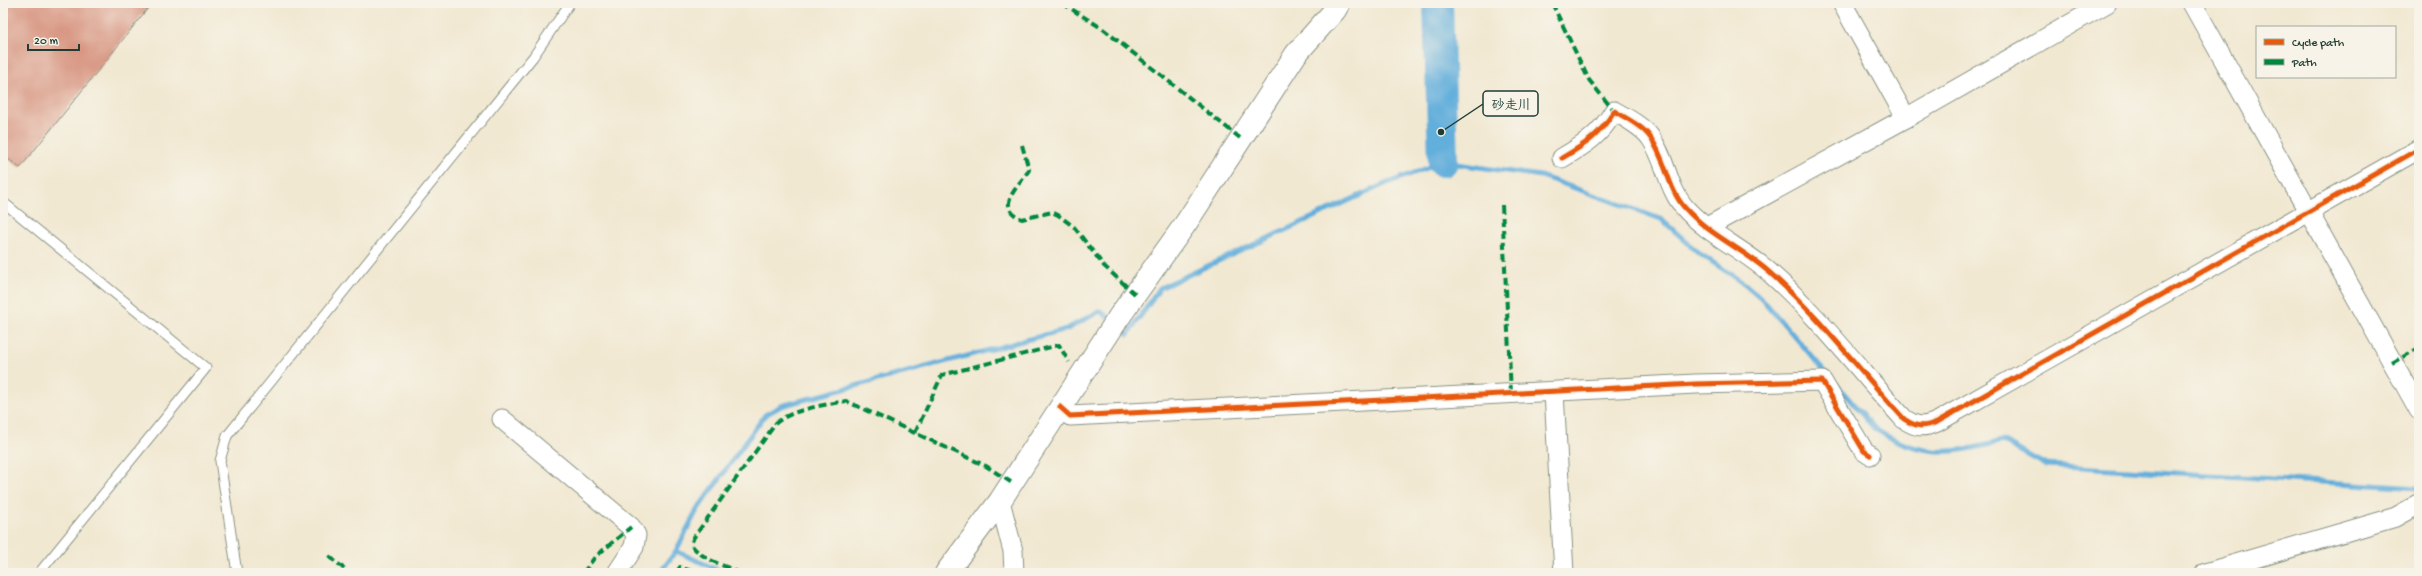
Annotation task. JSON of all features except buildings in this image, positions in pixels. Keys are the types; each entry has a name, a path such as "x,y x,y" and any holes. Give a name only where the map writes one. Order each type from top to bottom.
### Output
{"street":[{"path":"946,573 1000,502 1119,317 1186,223 1296,54 1336,10 1339,3"},
{"path":"1842,3 1906,118"},
{"path":"1707,227 1906,118 2108,3"},
{"path":"2192,3 2292,181 2307,212 2419,410"},
{"path":"1562,158 1588,142 1604,128 1614,110 1650,137 1657,148 1666,176 1684,207 1707,227 1768,271 1806,308 1904,419 1913,426 1921,427 1937,422 2419,149"},
{"path":"1060,407 1070,416 1826,377 1864,451 1870,455"},
{"path":"1554,392 1564,573"},
{"path":"502,419 631,526 636,535 634,547 617,573"},
{"path":"1000,502 1013,551 1014,573"},
{"path":"2205,573 2396,517 2419,504"}],"lane":[{"path":"237,573 220,461 227,436 532,57 570,3"},
{"path":"3,202 206,368 40,573"}],"waterway":[{"path":"1438,3 1443,162"},
{"path":"1119,327 1128,334 1160,288 1385,184 1443,162 1541,176 1661,219 1699,253 1745,284 1762,299 1875,429 1907,445 1922,449 1952,451 1984,446 2002,441 2046,465 2419,488"},
{"path":"660,573 676,551 697,510 765,415 781,406 1067,329 1100,311 1112,320"},
{"path":"676,551 724,573"}],"marked path":[{"path":"1062,3 1103,29 1240,138"},
{"path":"1552,3 1589,80 1614,111"},
{"path":"1022,145 1029,170 1011,196 1009,202 1010,208 1014,214 1022,219 1052,212 1058,215 1074,227 1104,266 1135,294"},
{"path":"1502,205 1511,394"},
{"path":"915,433 942,375 1059,345 1069,362"},
{"path":"2392,363 2419,348"},
{"path":"740,573 714,562 700,554 691,544 694,537 776,423 783,418 800,411 846,401 986,466 1012,483"},
{"path":"583,573 595,557 631,527"},
{"path":"329,556 349,573"},
{"path":"676,573 680,567 697,573"}],"cycle path":[{"path":"1562,158 1598,133 1614,111 1629,119 1650,137 1660,154 1674,191 1685,208 1704,226 1769,272 1822,325 1904,419 1912,424 1924,426 1937,422 2419,149"},
{"path":"1060,407 1070,416 1696,384 1822,381 1864,451 1870,455"}],"place":[{"name":"砂走川","path":"1441,132"}]}
